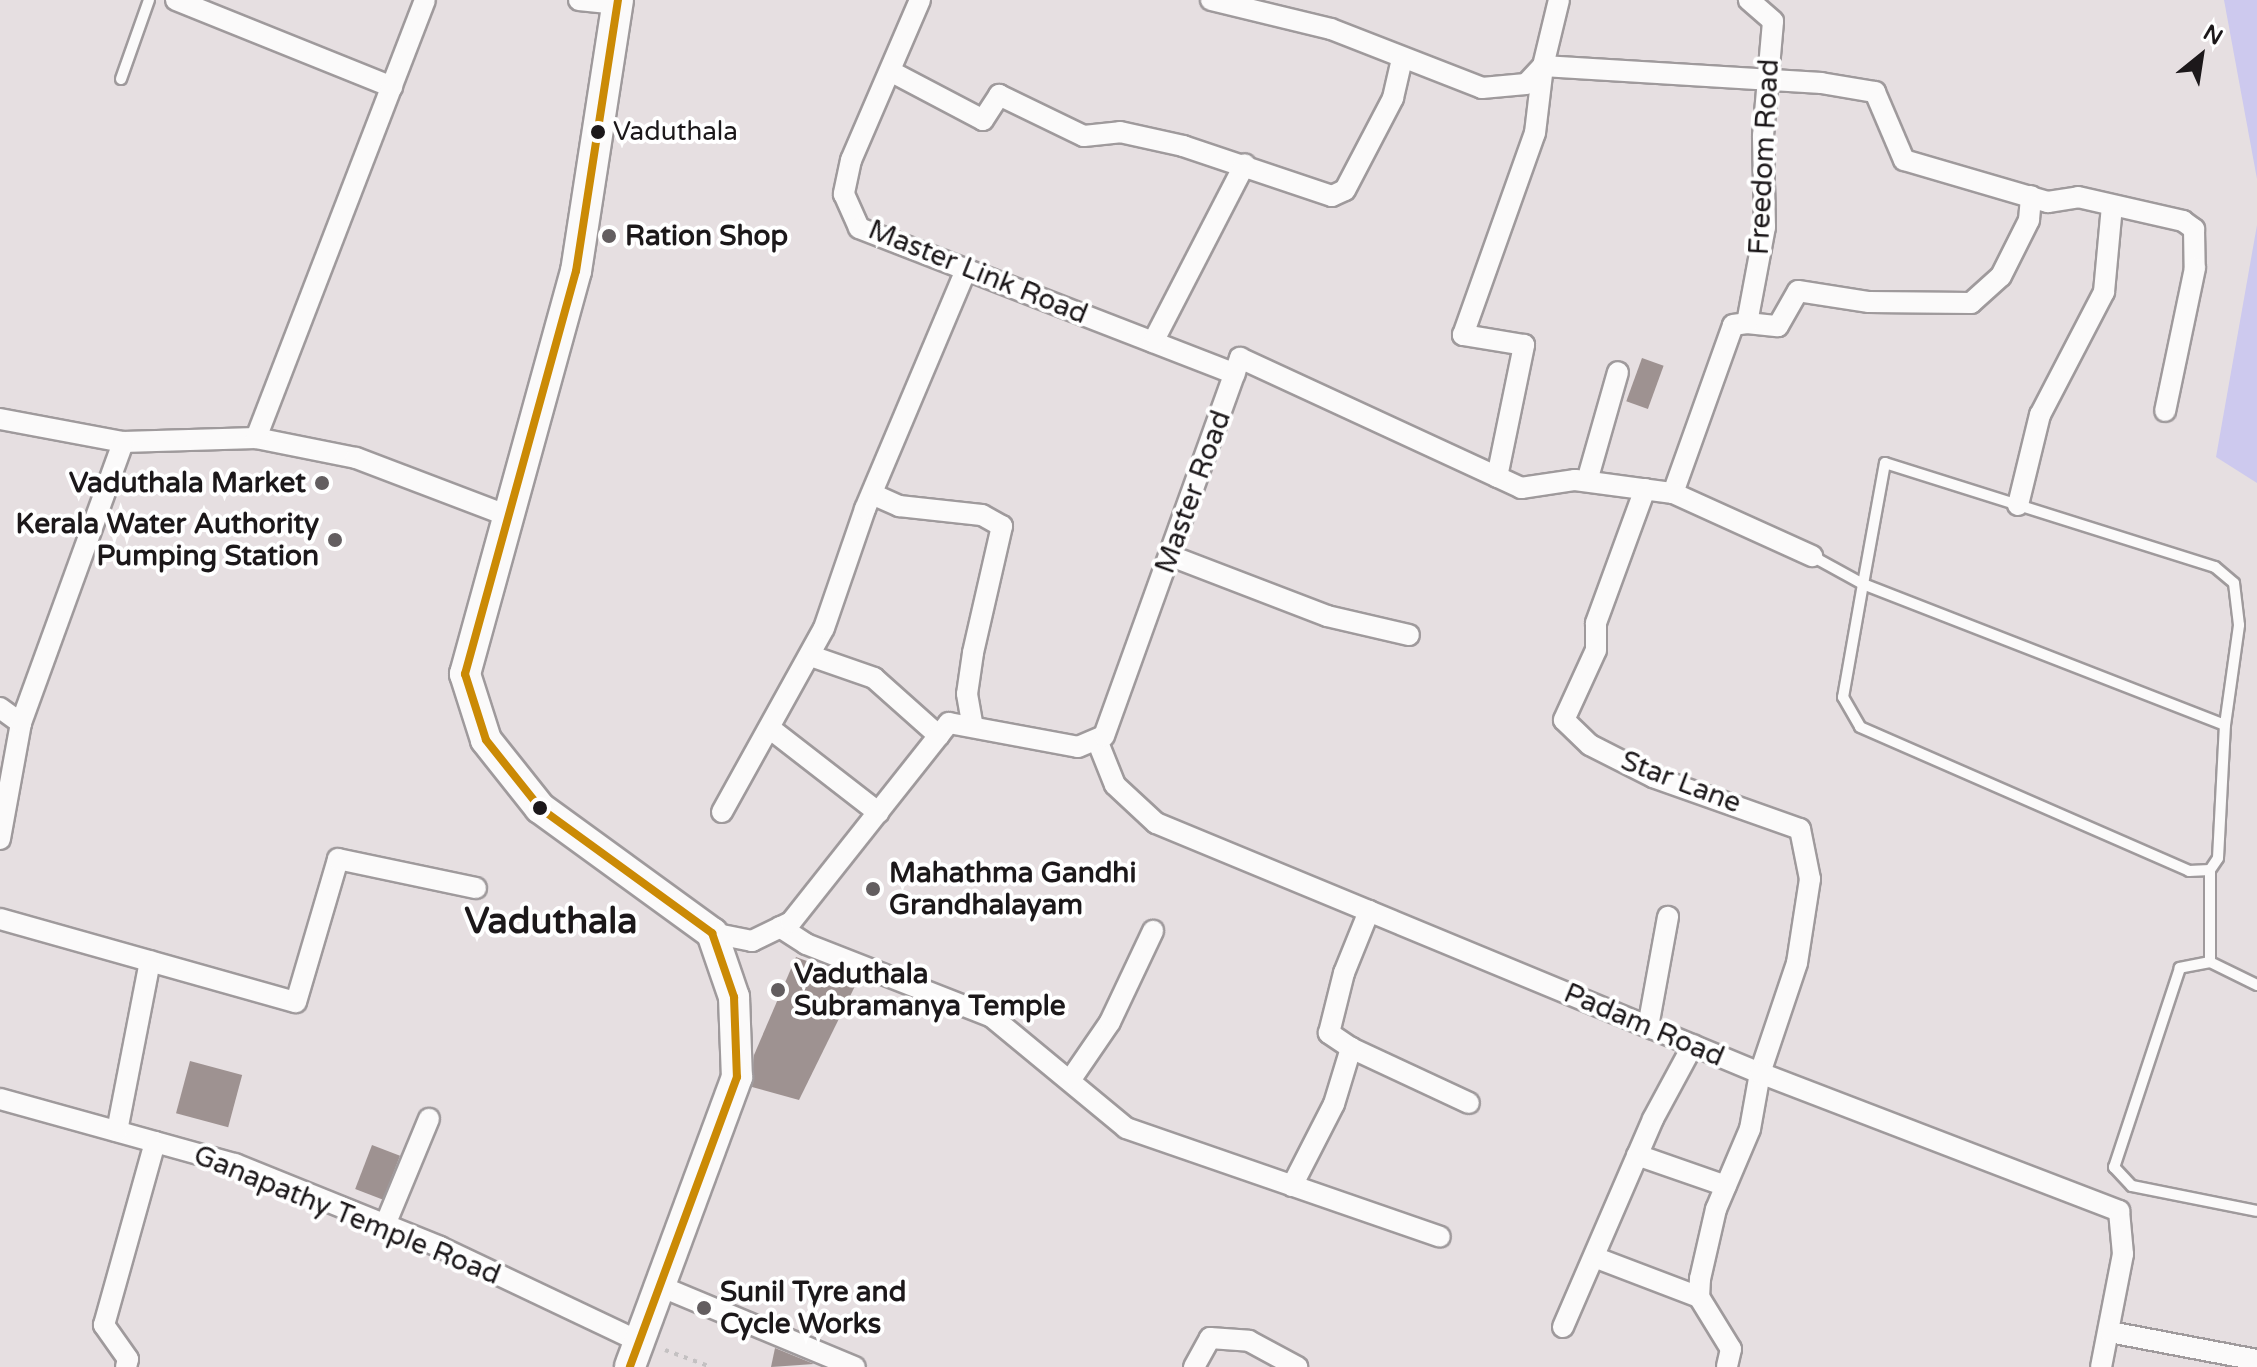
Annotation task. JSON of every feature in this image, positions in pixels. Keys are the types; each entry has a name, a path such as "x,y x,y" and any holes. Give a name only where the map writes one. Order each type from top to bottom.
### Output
{"main road":[{"path":"618,2 576,271 465,674 486,740 540,808 712,933 734,997 737,1077 635,1354"}],"street":[{"path":"176,0 392,87"},
{"path":"256,438 425,0"},
{"path":"579,0 618,2"},
{"name":"Master Link Road","path":"920,0 851,160 844,194 859,228 1235,374"},
{"path":"1211,0 1284,7 1402,60 1482,88 1526,84 1543,66"},
{"path":"1497,477 1524,345 1463,335 1535,133 1543,66 1559,0"},
{"name":"Freedom Road","path":"1747,323 1765,227 1766,82 1773,21 1749,0"},
{"path":"890,71 983,120 999,95 1084,136 1120,132 1245,164 1332,196 1345,190 1393,98 1402,60"},
{"path":"1543,66 1875,92 1904,160 2031,196 2112,205 2194,229 2195,268 2165,411"},
{"path":"1153,342 1245,164"},
{"path":"1673,493 1733,325 1778,326 1798,291 1869,302 1971,303 2001,276 2029,220 2031,196"},
{"path":"2018,505 2040,415 2104,292 2112,205"},
{"path":"722,812 772,730 811,656 872,494 966,270"},
{"name":"Master Road","path":"1097,740 1104,736 1240,358 1521,488 1587,481 1673,493 1812,556"},
{"path":"1587,481 1618,372"},
{"path":"0,419 123,442 256,438 356,458 509,516"},
{"path":"0,839 21,723 123,442"},
{"name":"Star Lane","path":"1645,489 1596,623 1596,650 1564,720 1590,745 1653,777 1800,829 1810,879 1797,963 1760,1073"},
{"path":"872,494 899,506 982,515 1002,526 973,653 967,694 972,723"},
{"path":"1171,556 1327,616 1409,635"},
{"path":"811,656 874,678 939,736"},
{"path":"0,708 21,723"},
{"path":"712,933 752,941 780,927 879,813 949,723 972,723 1078,747 1097,740"},
{"path":"772,730 879,813"},
{"name":"Padam Road","path":"1097,740 1115,785 1156,823 1760,1073 2119,1211 2123,1254 2101,1367"},
{"path":"0,919 296,1002 338,859 476,888"},
{"path":"1369,911 1344,973 1329,1033 1351,1048 1469,1103"},
{"path":"1648,1027 1668,917"},
{"path":"780,927 806,944 992,1017 1071,1079 1126,1128 1440,1237"},
{"path":"1071,1079 1110,1022 1153,931"},
{"path":"117,1131 150,961"},
{"path":"1563,1327 1637,1155 1693,1045"},
{"path":"1292,1186 1334,1104 1351,1048"},
{"path":"1699,1297 1726,1186 1750,1129 1760,1073"},
{"name":"Ganapathy Temple Road","path":"0,1099 235,1164 385,1225 635,1354"},
{"path":"385,1225 429,1119"},
{"path":"126,1367 128,1359 104,1325 155,1142"},
{"path":"1637,1155 1726,1186"},
{"path":"1594,1257 1699,1297 1731,1349 1727,1367"},
{"path":"660,1286 855,1367"},
{"path":"2110,1332 2257,1360"},
{"path":"1194,1367 1210,1338 1249,1341 1297,1367"}],"lane":[{"path":"121,79 149,0"},
{"path":"2210,870 2189,871 1860,727 1843,697 1885,463 2215,567 2234,583 2239,625 2225,725 2218,858 2210,870 2210,962"},
{"path":"1812,556 1863,584 2225,725"},
{"path":"2257,985 2210,962 2180,968 2114,1167 2132,1186 2257,1211"}],"path":[{"path":"635,1354 711,1367"}],"shaded area":[{"path":"2224,0 2257,0 2257,179"},
{"path":"2257,225 2257,483 2216,457"}],"building":[{"path":"1642,358 1664,366 1648,409 1626,401"},
{"path":"796,957 858,980 799,1100 752,1087 754,1055"},
{"path":"190,1061 242,1075 228,1127 176,1113"},
{"path":"372,1145 400,1156 383,1200 355,1189"},
{"path":"775,1348 814,1364 771,1367"}],"transit line":[{"path":"618,0 576,271 465,674 486,740 540,808 712,933 734,997 737,1077 630,1367"}],"place":[{"name":"Vaduthala","path":"598,132"},
{"name":"Ration Shop","path":"609,236"},
{"name":"Vaduthala Market","path":"322,483"},
{"name":"Kerala Water Authority Pumping Station","path":"335,540"},
{"name":"Mahathma Gandhi Grandhalayam","path":"873,889"},
{"name":"Vaduthala Subramanya Temple","path":"778,990"},
{"name":"Sunil Tyre and Cycle Works","path":"704,1308"}],"district":[{"name":"Vaduthala","path":"551,922"}]}
